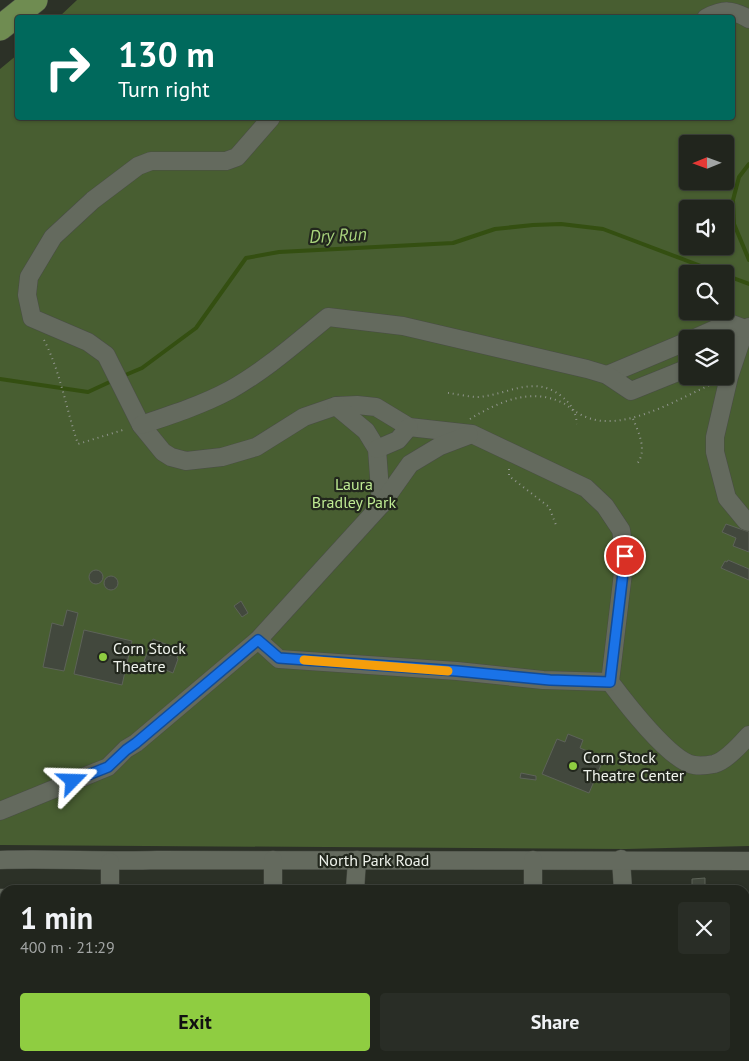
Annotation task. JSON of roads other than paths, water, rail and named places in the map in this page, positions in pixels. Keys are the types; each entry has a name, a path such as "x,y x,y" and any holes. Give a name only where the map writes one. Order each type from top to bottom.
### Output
{"highway":[{"path":"16,15 35,0"},
{"path":"0,28 15,16"}],"street":[{"path":"715,15 729,10 749,19"},
{"path":"269,120 237,157 226,161 151,162 138,166 93,200 53,237 30,277 27,295 32,318 88,342 106,355 141,425 163,452 171,457 186,461 222,457 256,447 304,417 336,406 357,405 376,408 409,427 469,428 508,451 586,488 605,506 622,530 625,556 610,682 633,712 672,753 693,765 715,764 734,751 749,735"},
{"path":"141,425 186,410 230,390 277,359 328,317 403,326 587,369 606,376 630,391 679,372"},
{"path":"713,330 729,323 747,328 734,347"},
{"path":"606,376 679,345"},
{"path":"727,385 715,437 715,452 727,498 746,521 749,522"},
{"path":"336,406 366,431 377,449 381,505"},
{"path":"377,449 398,440 409,427"},
{"path":"0,811 108,767 258,640 381,505 410,464 469,428"},
{"path":"258,640 279,658 550,680 610,682"},
{"name":"North Park Road","path":"0,860 63,859 110,862 158,860 621,859 749,861"},
{"path":"621,859 623,885"},
{"path":"273,860 273,885"},
{"path":"355,885 357,860"},
{"path":"533,860 533,885"},
{"path":"110,862 110,885"}],"waterway":[{"path":"749,164 739,177 733,200 734,224 749,260"},
{"name":"Dry Run","path":"123,376 142,368 196,328 246,258 279,252 453,243 495,229 561,224 603,229 698,265"},
{"name":"Dry Run","path":"734,278 749,284"},
{"name":"Dry Run","path":"0,379 88,392 114,380"}],"place":[{"name":"Corn Stock Theatre","path":"103,657"},
{"name":"Corn Stock Theatre Center","path":"573,766"}],"park label":[{"name":"Laura Bradley Park","path":"354,493"}]}
